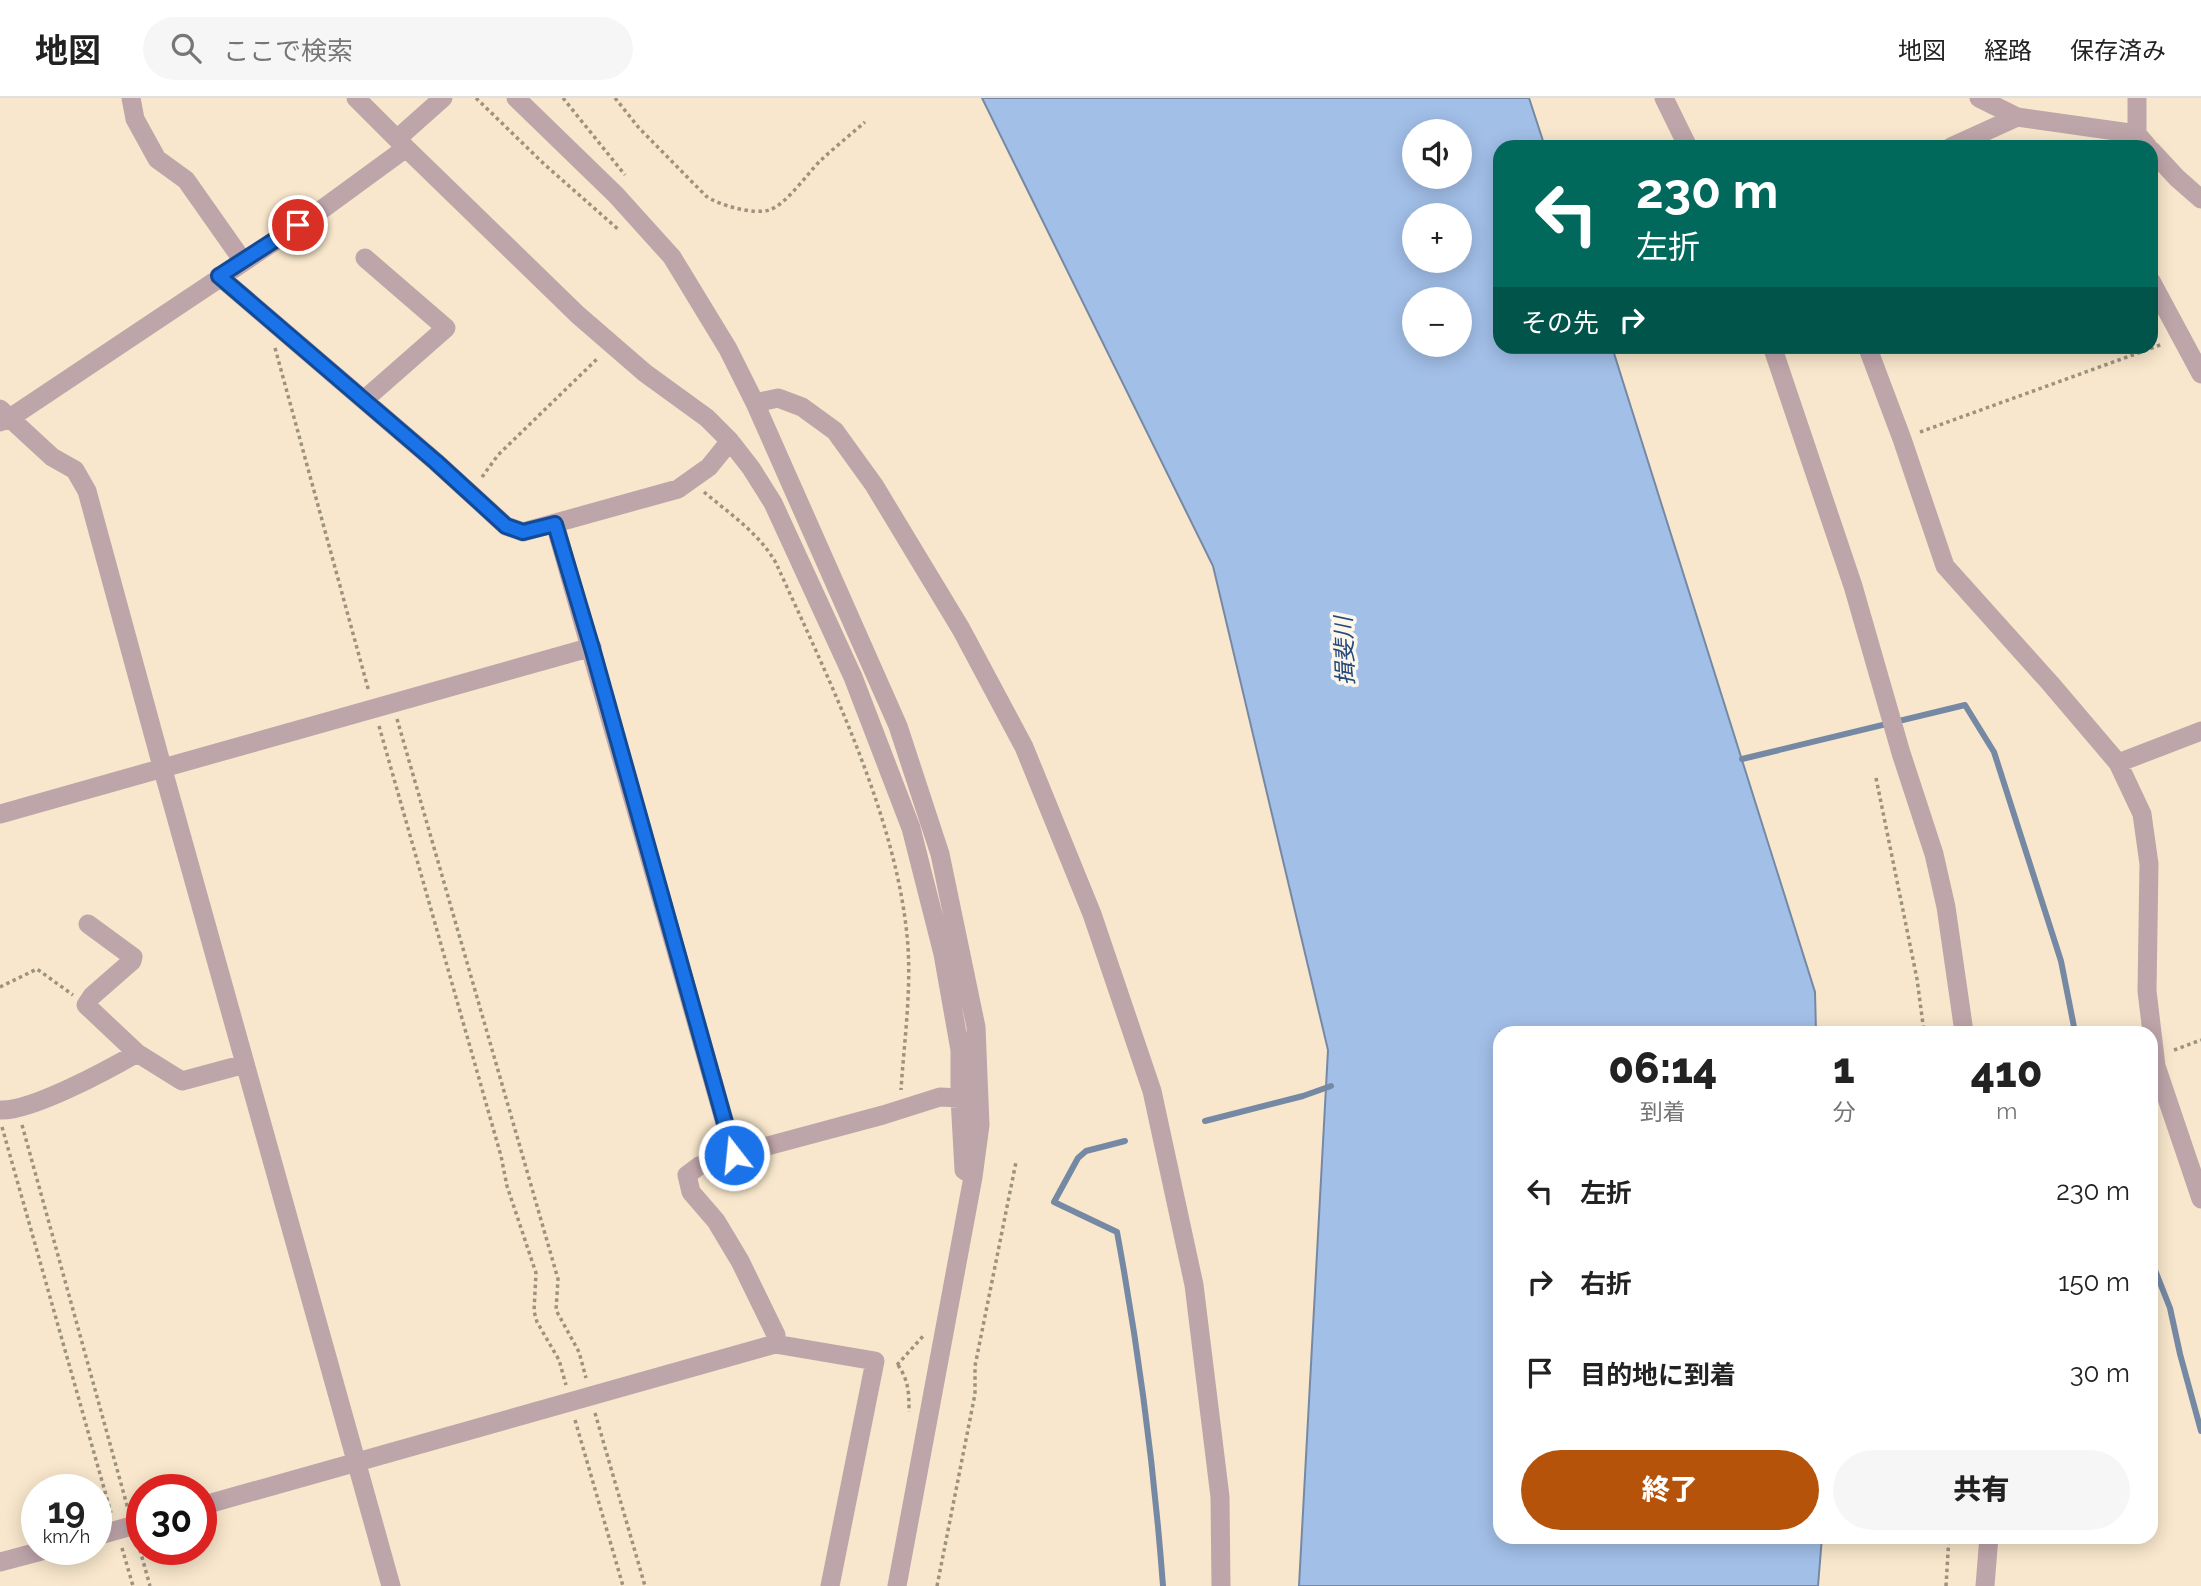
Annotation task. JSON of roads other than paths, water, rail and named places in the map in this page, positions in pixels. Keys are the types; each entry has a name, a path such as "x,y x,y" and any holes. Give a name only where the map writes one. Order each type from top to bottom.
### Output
{"street":[{"path":"131,98 135,119 157,159 186,180 243,261"},
{"path":"356,98 612,345 707,418 751,468 773,503 853,677 911,828 943,954 960,1050 964,1170 973,1177"},
{"path":"391,1586 87,491 75,470 52,457 3,416 317,213 402,143 443,98"},
{"path":"516,98 616,195 672,257 728,349 755,402 898,726 940,854 976,1027 980,1125 973,1177 897,1586"},
{"path":"1664,98 1685,140"},
{"path":"1979,98 2017,117 2126,140"},
{"path":"2137,98 2144,140"},
{"path":"1966,140 2017,117"},
{"path":"2158,158 2201,199"},
{"path":"364,400 446,328 365,258"},
{"path":"219,276 506,526 523,532 678,489 709,467 730,441"},
{"path":"2158,294 2201,374"},
{"path":"1775,354 1853,586 1900,753 1934,853 1946,906 1963,1026"},
{"path":"1870,354 1945,566 2118,763 2142,814 2150,864 2147,991 2151,1026"},
{"path":"755,402 778,398 802,407 835,431 874,485 961,629 1024,747 1092,914 1152,1091 1194,1285 1220,1497 1221,1586"},
{"path":"555,524 734,1155"},
{"path":"0,814 592,648"},
{"path":"2118,763 2201,731"},
{"path":"88,923 132,957 132,961 92,996 86,1005 137,1053 183,1081 245,1064"},
{"path":"6,1112 85,1081 137,1053"},
{"path":"2158,1066 2201,1199"},
{"path":"775,1344 776,1335 740,1261 716,1221 691,1192 687,1175 699,1166 734,1155 940,1097 960,1098"},
{"path":"217,1501 775,1344 875,1361 830,1586"},
{"path":"1985,1586 1988,1544"},
{"path":"0,1562 21,1556"}],"water":[{"name":"揖斐川","path":"982,98 1529,98 1543,140 1493,140 1493,354 1614,354 1815,992 1816,1026 1493,1026 1493,1544 1821,1544 1818,1586 1299,1586 1328,1050 1213,566"}],"waterway":[{"path":"1742,759 1965,705 1994,752 2061,961 2074,1026"},
{"path":"1205,1121 1303,1096 1331,1086"},
{"path":"1125,1141 1086,1151 1078,1158 1054,1202 1117,1232 1145,1409 1163,1586"},
{"path":"2158,1278 2170,1308 2201,1431"}]}
